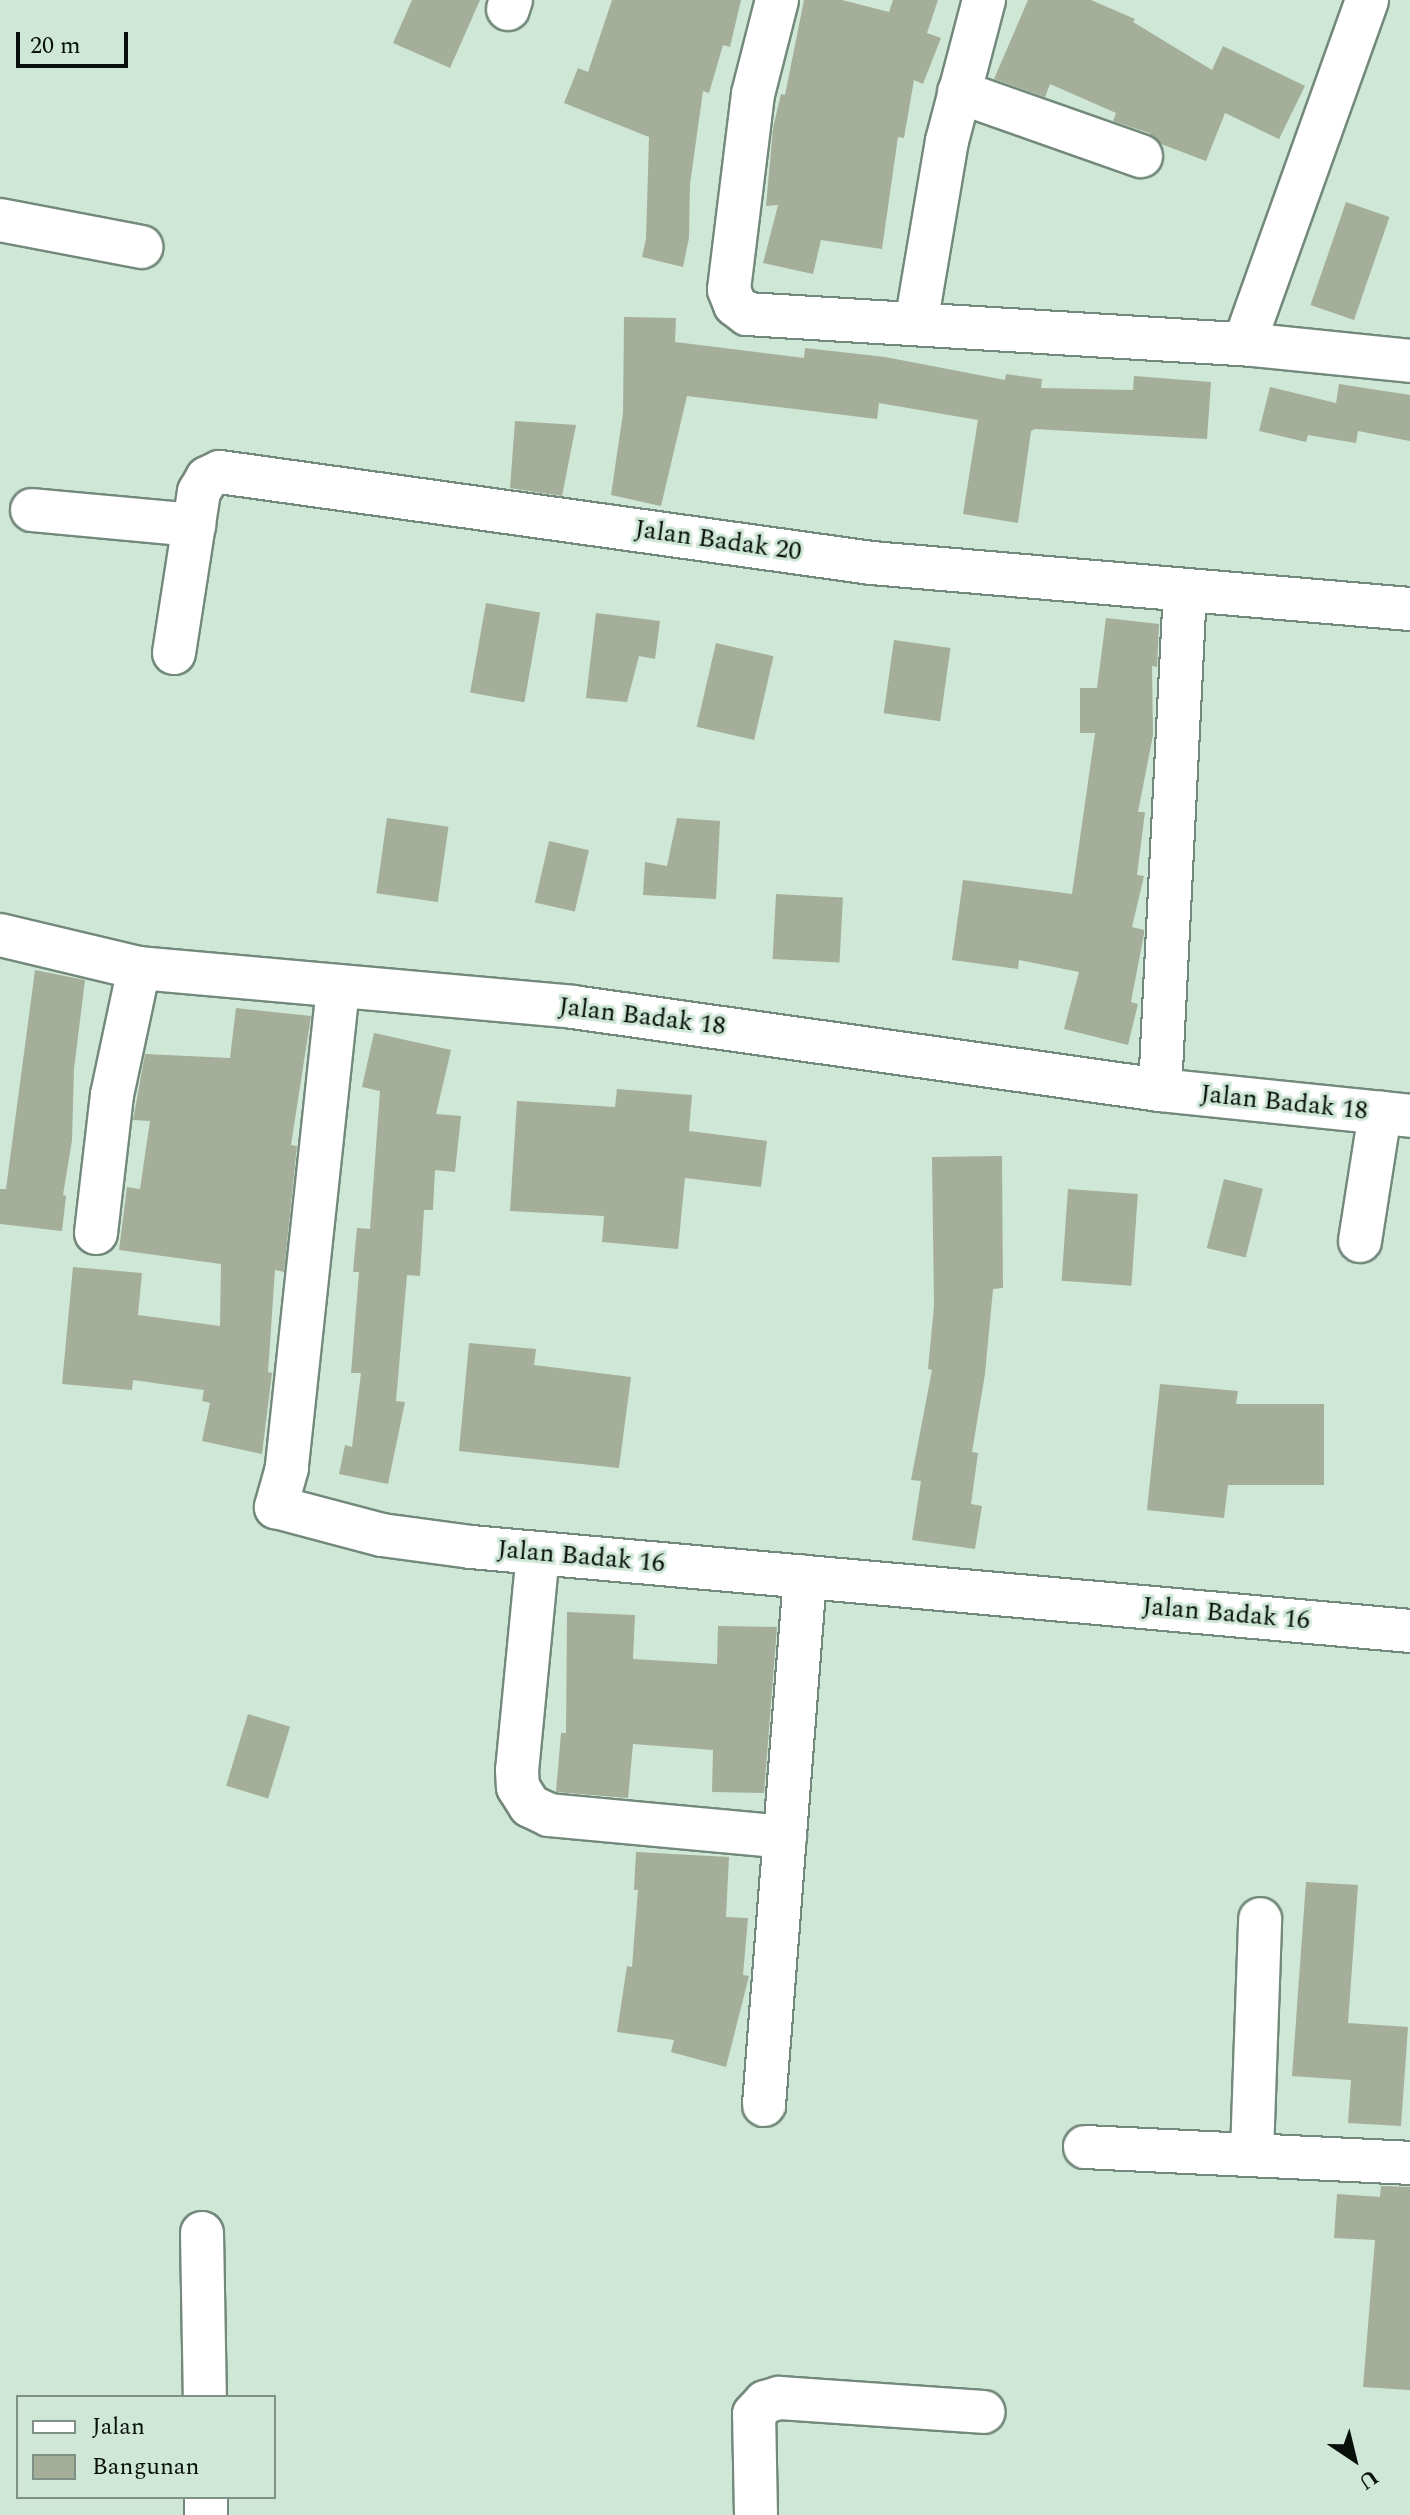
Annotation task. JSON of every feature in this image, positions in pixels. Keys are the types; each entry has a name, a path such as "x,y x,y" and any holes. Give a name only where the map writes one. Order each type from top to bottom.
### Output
{"street":[{"path":"777,0 753,94 729,290 735,305 756,316 1244,344 1410,361"},
{"path":"916,324 947,141 984,0"},
{"path":"1244,344 1367,0"},
{"path":"959,92 1141,156"},
{"path":"0,220 141,247"},
{"name":"Jalan Badak 20","path":"174,653 199,492 207,478 220,472 872,563 1410,609"},
{"path":"32,510 194,525"},
{"path":"1160,1090 1185,590"},
{"name":"Jalan Badak 18","path":"0,935 139,968 573,1007 1160,1090 1395,1114"},
{"path":"96,1233 112,1095 139,968"},
{"name":"Jalan Badak 16","path":"338,988 287,1468 276,1507 382,1535 538,1553 1410,1631"},
{"path":"1360,1241 1395,1114"},
{"path":"538,1553 517,1770 518,1787 530,1806 549,1815 785,1837"},
{"path":"764,2105 805,1577"},
{"path":"1252,2153 1260,1919"},
{"path":"1085,2147 1410,2163"},
{"path":"202,2233 205,2395"},
{"path":"756,2515 754,2414 765,2402 779,2398 984,2412"}],"building":[{"path":"412,0 480,0 450,68 393,43"},
{"path":"612,0 741,0 730,47 723,45 709,93 703,91 690,184 689,238 683,267 642,257 646,239 649,137 564,103 578,68 588,72"},
{"path":"804,0 842,0 889,12 893,0 938,0 927,33 941,38 923,84 914,80 904,138 898,137 882,249 821,240 813,274 763,263 778,205 766,206 773,128 781,94 785,95"},
{"path":"1028,0 1091,0 1135,19 1133,22 1212,70 1223,46 1305,86 1279,139 1225,113 1206,161 1161,144 1149,133 1113,121 1116,113 1050,84 1045,97 994,79"},
{"path":"1346,202 1389,217 1354,320 1311,305"},
{"path":"624,317 676,318 675,342 804,358 805,348 885,357 1005,380 1006,374 1042,379 1041,388 1133,390 1134,376 1211,382 1207,439 1035,429 1031,431 1018,523 963,514 978,420 879,403 877,419 687,396 661,506 611,495 623,413"},
{"path":"1339,384 1410,395 1410,441 1358,431 1356,443 1308,435 1306,442 1259,431 1270,387 1336,403"},
{"path":"515,421 576,425 562,496 510,488"},
{"path":"486,603 540,613 524,702 470,693"},
{"path":"596,613 660,621 655,659 639,656 627,702 586,698"},
{"path":"1106,618 1159,624 1157,667 1152,666 1153,735 1138,812 1145,812 1137,875 1144,876 1132,927 1144,930 1144,934 1131,1002 1138,1004 1128,1045 1064,1029 1079,972 1019,960 1018,969 952,960 963,880 1072,894 1095,733 1080,733 1080,688 1097,688"},
{"path":"894,640 950,648 940,721 884,713"},
{"path":"716,643 773,656 754,740 697,727"},
{"path":"387,818 448,827 438,902 376,893"},
{"path":"677,818 720,821 716,899 643,895 645,862 667,866"},
{"path":"549,841 589,850 575,912 535,902"},
{"path":"776,894 843,898 840,962 773,959"},
{"path":"35,970 85,980 74,1069 72,1140 63,1195 66,1196 62,1231 0,1224 0,1189 6,1189"},
{"path":"236,1008 311,1016 291,1145 297,1146 284,1272 275,1270 268,1372 272,1373 262,1454 202,1441 210,1403 202,1401 204,1390 133,1380 132,1390 62,1384 73,1267 142,1273 138,1315 220,1326 221,1264 119,1250 127,1187 140,1189 150,1121 133,1120 145,1054 230,1058"},
{"path":"374,1033 451,1050 436,1114 461,1116 455,1172 435,1170 433,1210 424,1210 420,1276 407,1275 396,1401 405,1402 388,1484 339,1474 345,1445 352,1447 361,1373 351,1373 359,1272 353,1272 357,1228 370,1229 380,1091 362,1087"},
{"path":"617,1089 692,1095 689,1131 767,1141 761,1187 685,1178 678,1249 602,1242 604,1216 510,1211 517,1101 615,1107"},
{"path":"1002,1156 1003,1288 993,1289 985,1374 972,1452 978,1453 971,1504 982,1506 975,1549 912,1540 921,1481 911,1480 932,1370 928,1369 934,1306 932,1157"},
{"path":"1224,1179 1263,1189 1246,1258 1207,1248"},
{"path":"1068,1189 1138,1194 1131,1286 1062,1281"},
{"path":"469,1343 536,1349 534,1365 631,1377 619,1468 459,1451"},
{"path":"1160,1384 1238,1391 1236,1404 1324,1404 1324,1485 1228,1485 1224,1518 1147,1510"},
{"path":"567,1612 635,1615 633,1659 717,1664 718,1626 777,1627 764,1793 712,1792 713,1750 633,1744 628,1798 556,1792 561,1733 566,1733"},
{"path":"248,1714 290,1727 268,1799 226,1786"},
{"path":"636,1852 729,1857 726,1917 748,1918 743,1975 749,1976 726,2067 671,2052 674,2040 617,2032 627,1966 632,1967 638,1890 634,1890"},
{"path":"1306,1882 1358,1885 1348,2023 1408,2027 1401,2126 1348,2123 1351,2080 1292,2076"},
{"path":"1381,2186 1410,2187 1410,2390 1363,2387 1375,2240 1334,2238 1337,2194 1380,2197"}]}
